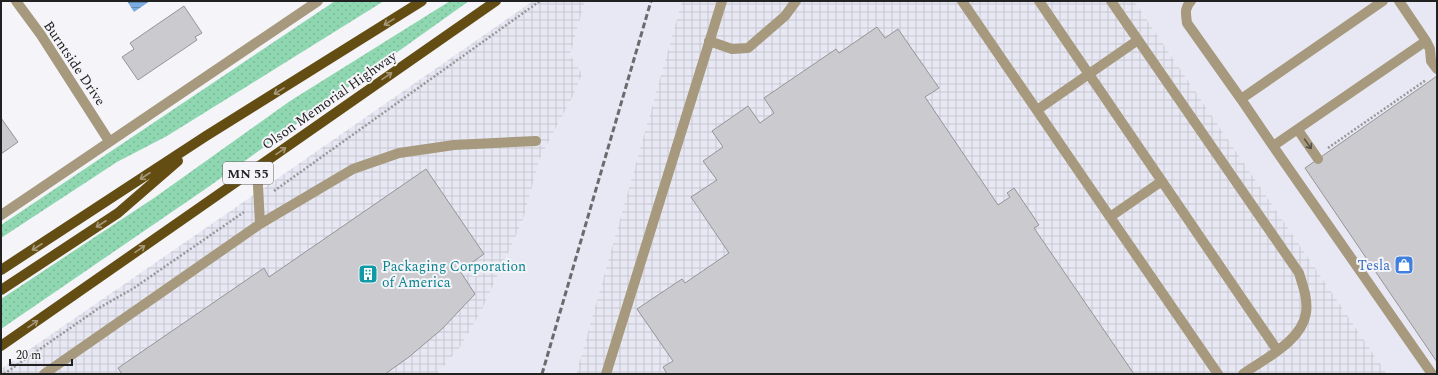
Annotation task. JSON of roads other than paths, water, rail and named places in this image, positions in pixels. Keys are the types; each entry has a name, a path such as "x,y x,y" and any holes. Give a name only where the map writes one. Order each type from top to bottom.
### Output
{"main road":[{"path":"1,270 206,136 422,1"},
{"name":"Olson Memorial Highway","path":"1,346 496,1"},
{"path":"1,290 118,213 206,136"}],"street":[{"name":"Burntside Drive","path":"16,1 41,36 109,140"},
{"path":"1,215 109,140 318,1"},
{"path":"606,374 722,1"},
{"path":"709,41 732,49 748,48 785,16 796,1"},
{"path":"962,1 1218,374"},
{"path":"1039,1 1277,350"},
{"path":"1111,1 1299,273 1306,295 1306,314 1299,331 1290,342 1243,374"},
{"path":"1191,1 1186,10 1187,23 1432,374"},
{"path":"1399,1 1430,48 1434,72"},
{"path":"1241,99 1381,2"},
{"path":"1037,110 1138,40"},
{"path":"1273,146 1426,41"},
{"path":"1298,130 1320,155"},
{"path":"44,374 260,224 353,169 399,153 454,146 536,141"},
{"path":"257,167 260,224"},
{"path":"1110,217 1162,181"}],"water":[{"path":"127,1 150,1 134,12"}],"railway":[{"path":"542,374 651,1"}],"place":[{"name":"Tesla","path":"1404,265"},
{"name":"Packaging Corporation of America","path":"368,274"}]}
